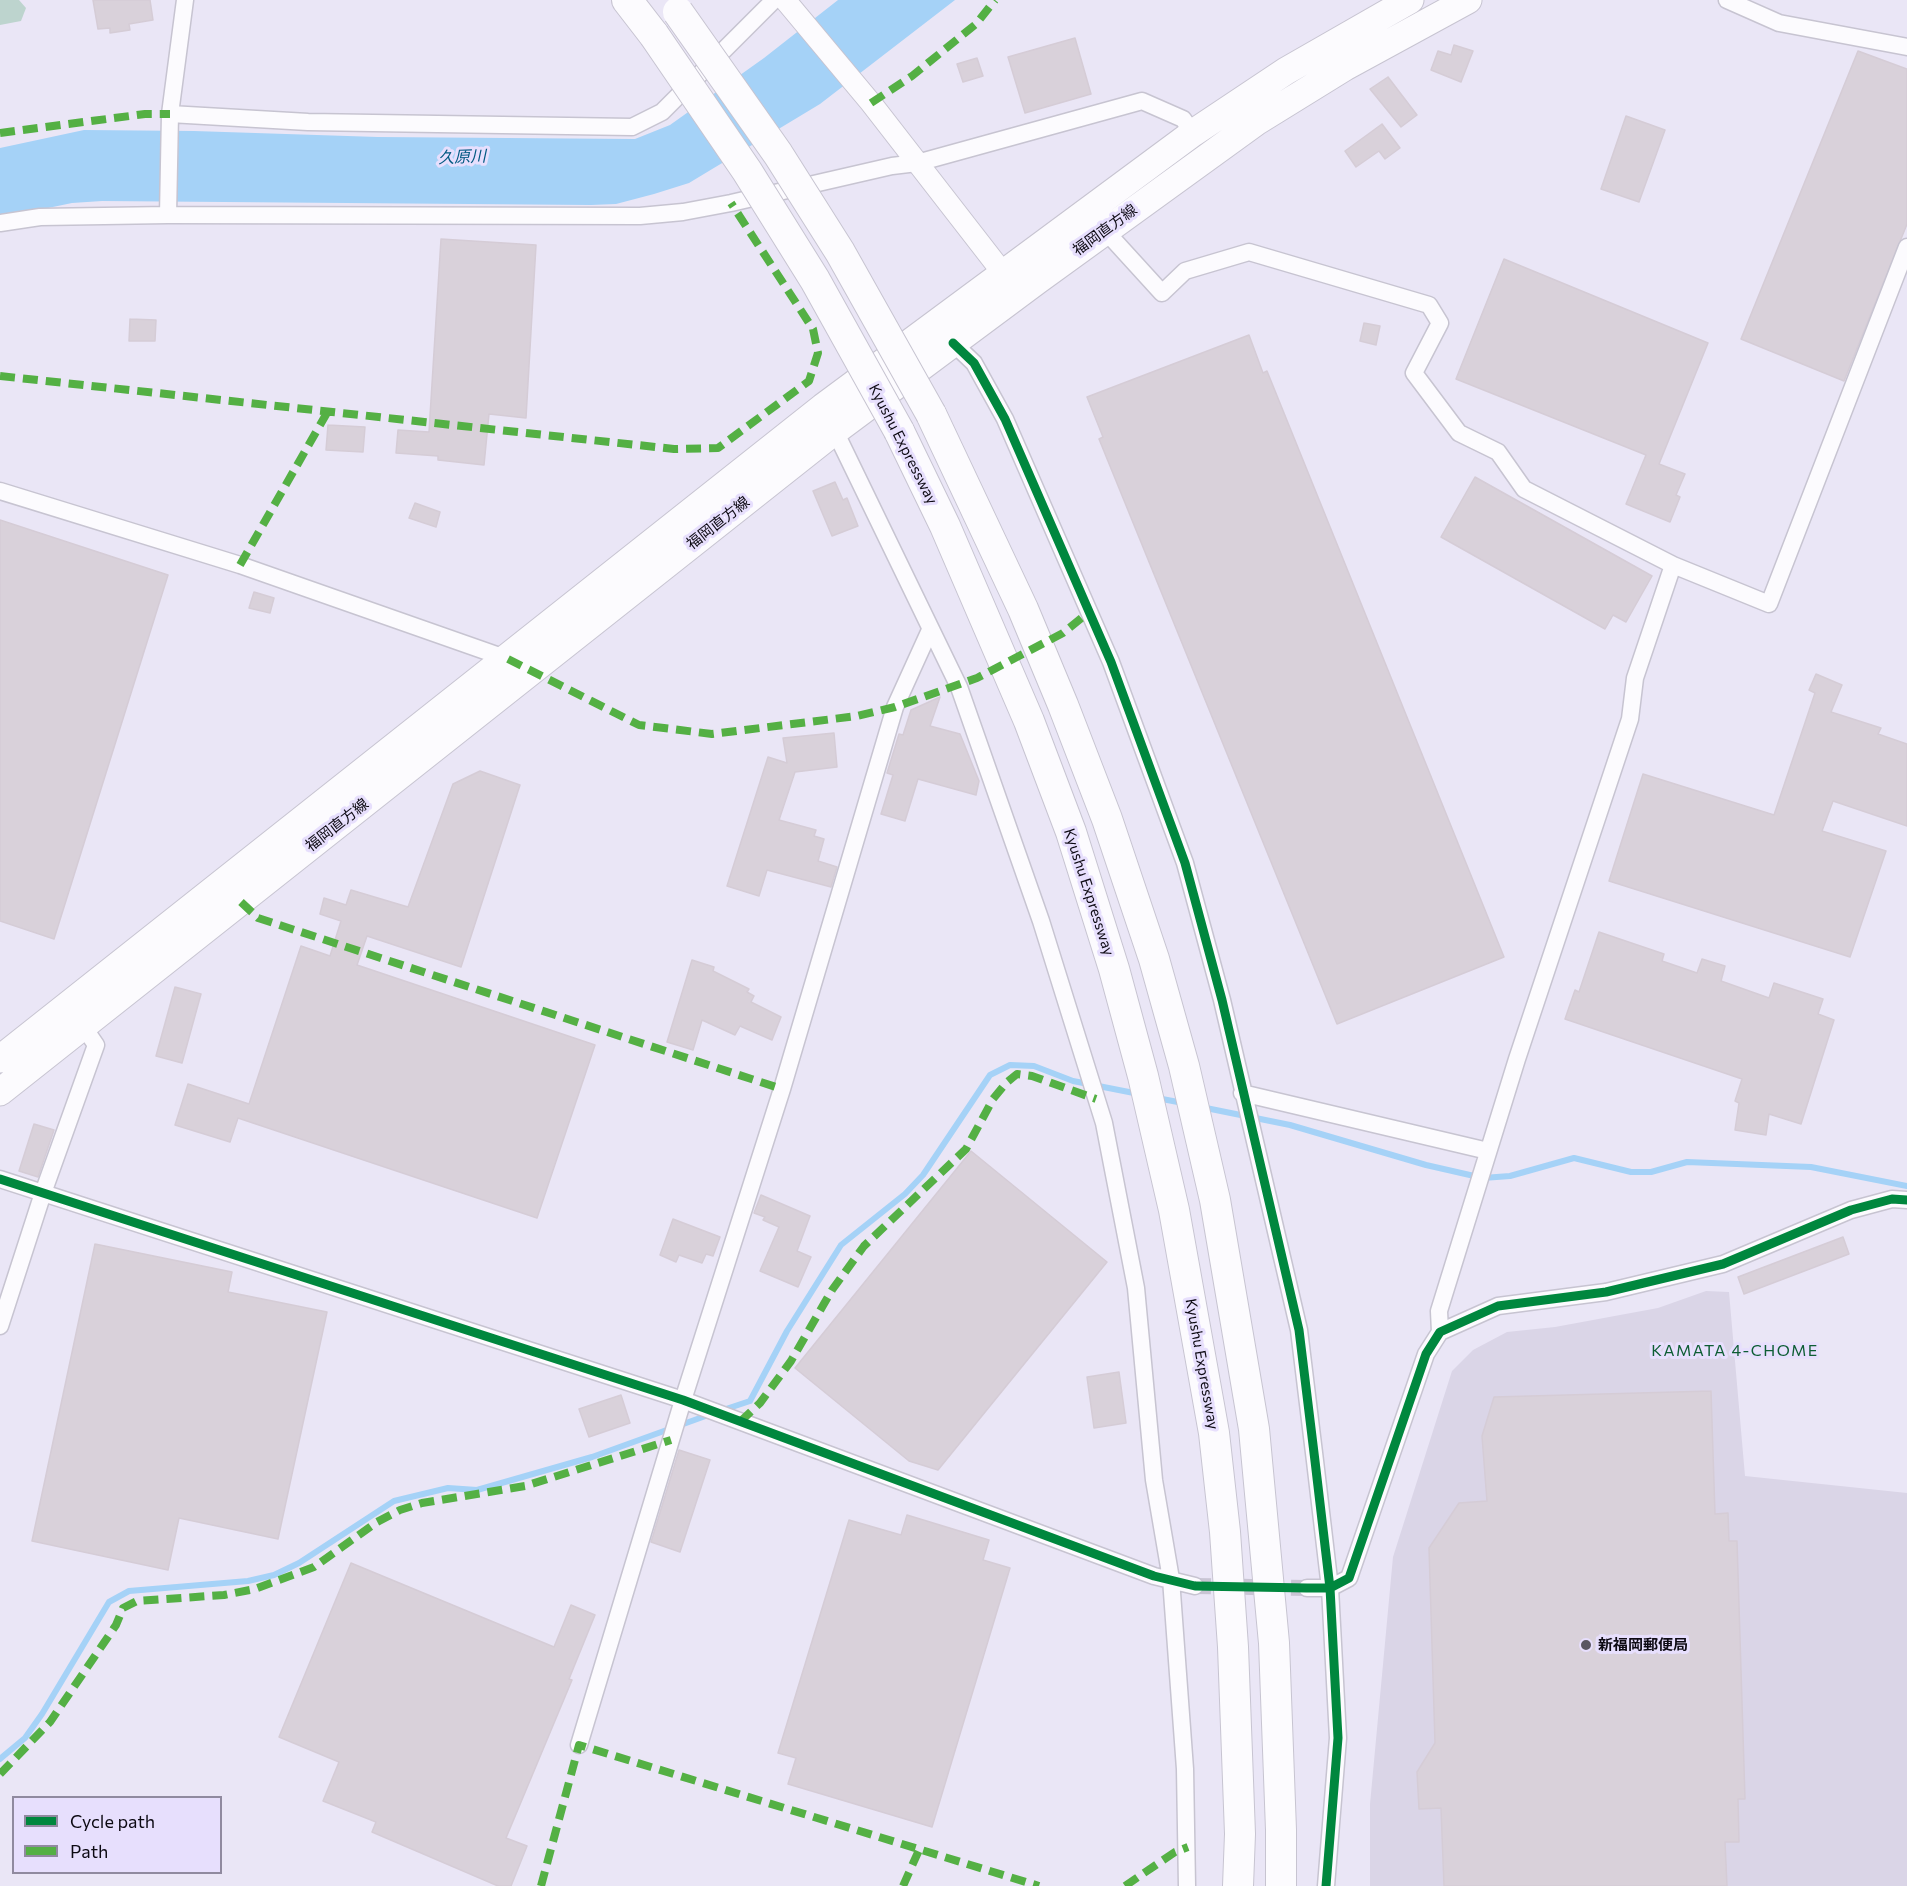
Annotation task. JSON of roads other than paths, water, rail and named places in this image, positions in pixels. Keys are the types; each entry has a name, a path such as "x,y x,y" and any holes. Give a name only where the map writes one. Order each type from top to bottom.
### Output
{"highway":[{"name":"Kyushu Expressway","path":"627,0 654,35 747,171 815,280 899,431 945,526 1029,721 1071,832 1114,969 1143,1076 1174,1210 1215,1444 1225,1532 1233,1647 1240,1834 1238,1886"},
{"path":"673,6 778,154 840,252 931,414 1023,609 1064,705 1107,819 1154,959 1184,1066 1215,1200 1254,1429 1274,1643 1281,1886"}],"main road":[{"name":"福岡直方線","path":"0,1059 508,659 823,407 1003,272 1095,221 1346,67 1468,0"},
{"name":"福岡直方線","path":"0,1092 835,431 1019,294 1095,221 1193,133 1286,71 1396,4"}],"street":[{"path":"168,207 170,114 185,0"},
{"path":"170,114 308,122 632,127 662,112 774,0"},
{"path":"785,0 871,103 1019,294"},
{"path":"1727,0 1779,23 1907,48"},
{"path":"0,223 40,217 168,207 640,216 683,212 731,203 892,166 917,163 1142,101 1183,119 1193,133"},
{"path":"1095,221 1162,293 1185,271 1249,252 1429,305 1440,323 1414,373 1459,433 1498,452 1524,489 1673,565 1769,604 1907,246"},
{"path":"953,344 974,363 1005,419 1111,662 1185,863 1222,1000 1299,1330 1330,1588 1338,1738 1326,1886"},
{"path":"835,431 959,687 1041,921 1104,1123 1136,1288 1154,1480 1171,1579 1185,1768 1187,1886"},
{"path":"0,490 240,565 508,659"},
{"path":"1440,1332 1438,1311 1630,719 1635,678 1673,565"},
{"path":"579,1745 683,1400 782,1089 895,707 930,630"},
{"path":"0,1326 43,1193 96,1045 83,1026"},
{"path":"1242,1093 1488,1151"},
{"path":"0,1179 683,1400 1154,1576 1195,1586"},
{"path":"1307,1588 1330,1588 1349,1578 1426,1354 1440,1332 1498,1306 1606,1292 1723,1264 1851,1209 1892,1199 1907,1200"}],"water":[{"name":"久原川","path":"838,0 955,0 820,104 689,183 616,204 102,201 72,203 0,218 0,148 84,130 378,137 635,139 670,125 764,58"}],"waterway":[{"path":"723,1410 750,1401 787,1331 841,1245 905,1194 923,1175 990,1075 1010,1065 1034,1066 1073,1081 1139,1094"},
{"path":"1157,1098 1183,1103"},
{"path":"1201,1107 1290,1125 1426,1165 1483,1178 1510,1176 1574,1158 1631,1172 1651,1172 1687,1162 1811,1167 1907,1186"},
{"path":"0,1759 25,1738 42,1714 109,1602 129,1591 248,1581 274,1575 299,1563 394,1501 448,1488 477,1490 592,1457 711,1414"}],"tunnel":[{"path":"1195,1586 1307,1588"}],"place":[{"name":"新福岡郵便局","path":"1586,1645"}],"district":[{"name":"KAMATA 4-CHOME","path":"1735,1351"}]}
